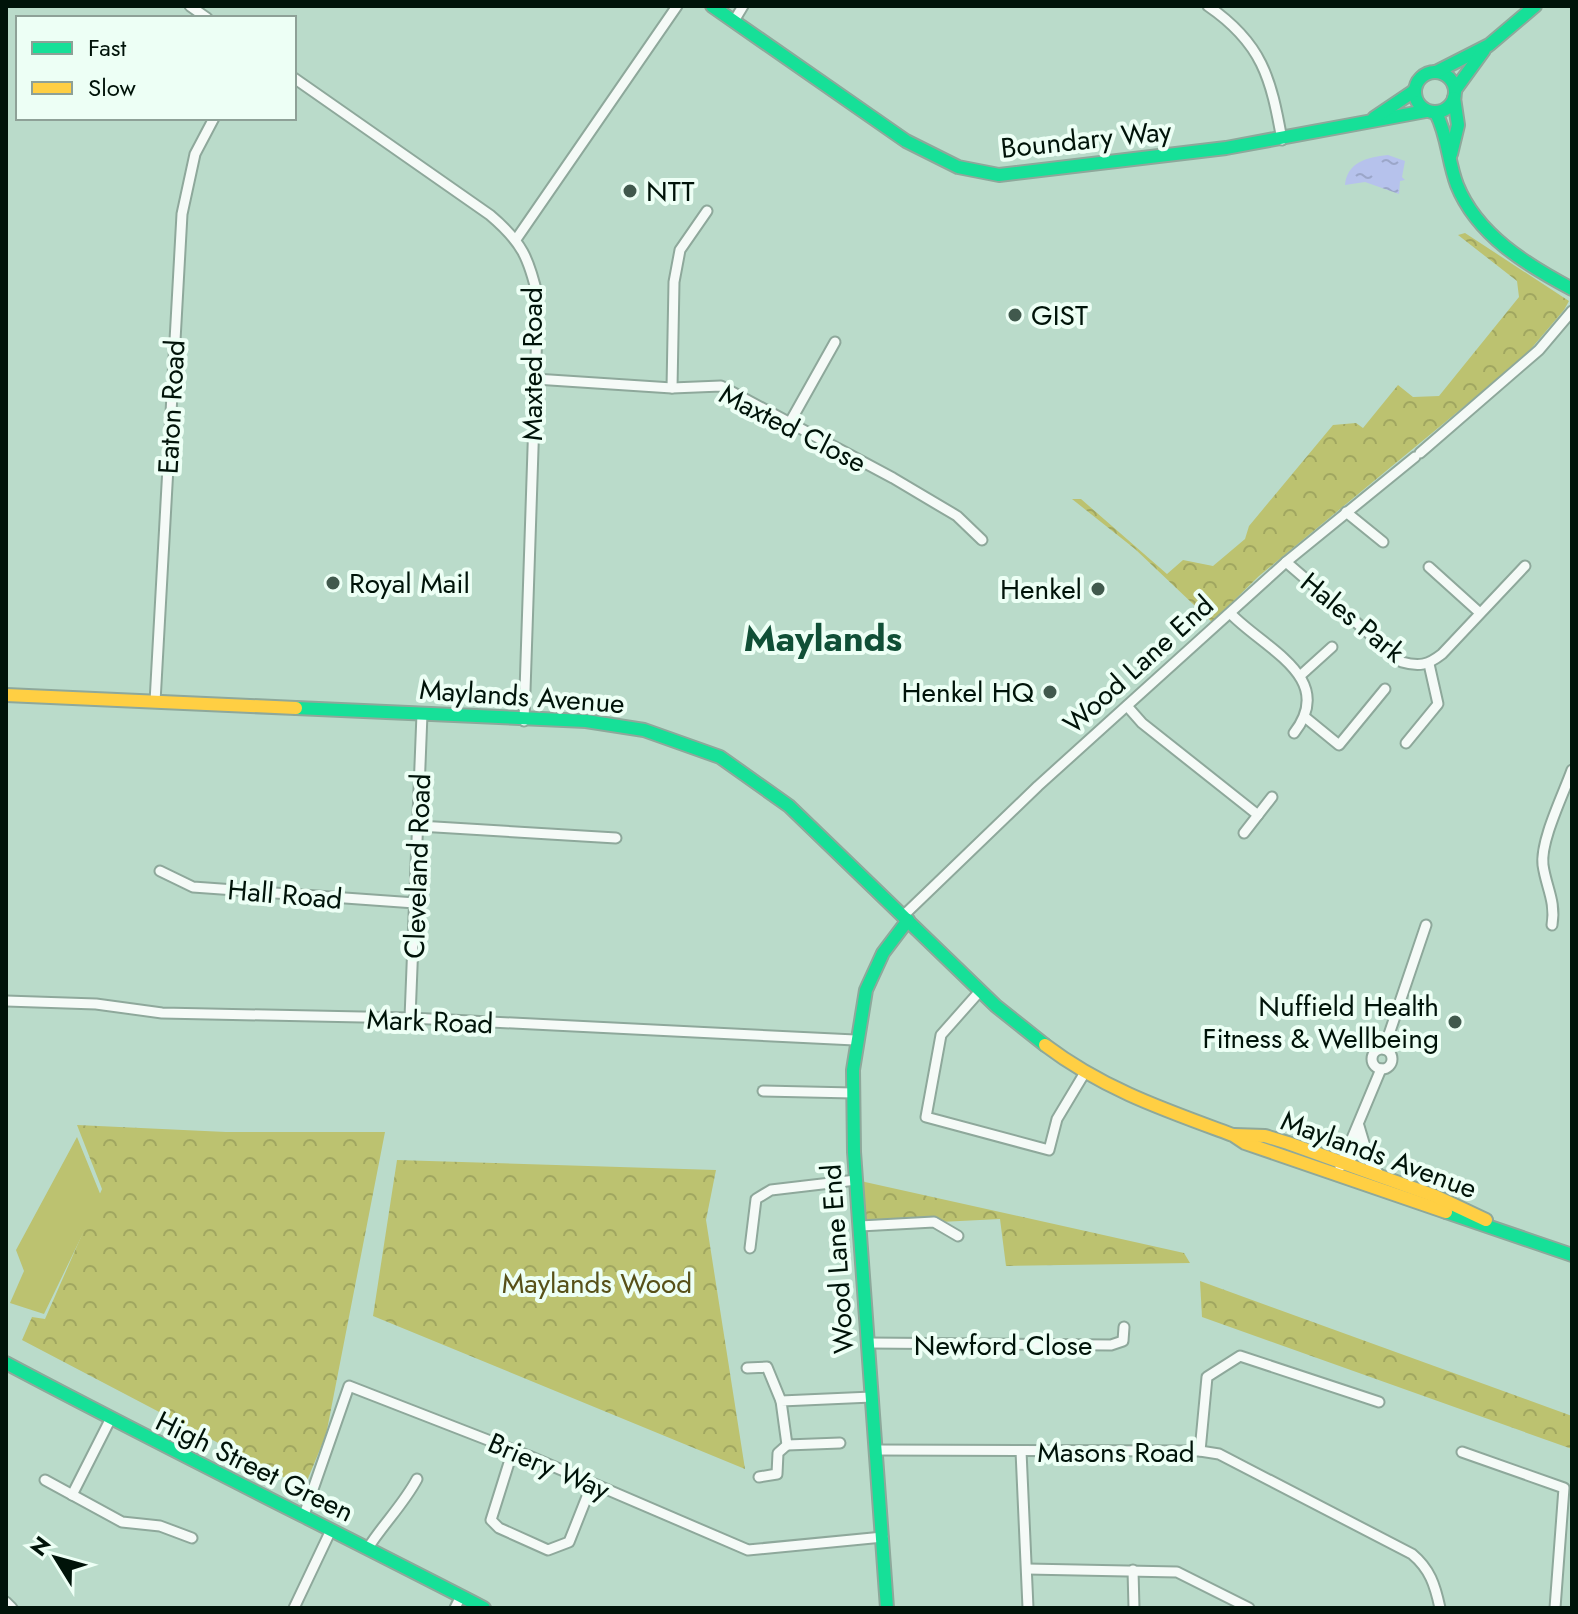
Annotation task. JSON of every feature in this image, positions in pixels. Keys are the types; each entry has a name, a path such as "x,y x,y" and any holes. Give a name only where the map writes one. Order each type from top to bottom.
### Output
{"street":[{"path":"517,238 677,6"},
{"name":"Boundary Way","path":"712,6 906,141 958,167 999,175 1282,140 1431,112"},
{"path":"734,21 743,6"},
{"path":"1208,6 1249,42 1265,66 1282,140"},
{"path":"1535,6 1489,45 1420,78 1414,91 1417,103 1431,112 1450,158 1457,187 1479,222 1527,261 1572,289"},
{"path":"1431,112 1450,106 1489,45"},
{"path":"1436,72 1447,76 1455,94 1458,125 1450,158"},
{"name":"Maxted Road","path":"296,79 490,215 517,238 531,267 538,298 524,721"},
{"name":"Boundary Way","path":"1368,122 1399,105 1414,91"},
{"name":"Eaton Road","path":"155,702 182,214 195,154 213,120"},
{"path":"672,388 674,282 680,250 707,211"},
{"name":"Wood Lane End","path":"887,1608 856,1180 853,1093 855,1040 868,984 892,938 905,918 1127,706 1286,562 1418,455 1539,350 1572,311"},
{"path":"789,424 835,342"},
{"name":"Maxted Close","path":"535,379 672,388 721,386 957,516 982,540"},
{"path":"1346,512 1383,542"},
{"name":"Hales Park","path":"1286,562 1402,662 1429,664 1525,566"},
{"path":"1429,567 1480,613"},
{"path":"1231,614 1301,675 1309,704 1306,718 1294,733"},
{"path":"1301,675 1332,647"},
{"path":"1406,743 1438,704 1429,664"},
{"path":"1306,718 1339,745 1385,689"},
{"name":"Maylands Avenue","path":"6,695 624,725 668,736 720,757 789,806 980,991 1084,1074 1149,1107 1233,1135 1245,1143 1290,1158 1385,1177 1435,1196 1504,1230"},
{"path":"1127,706 1142,723 1258,815"},
{"name":"Cleveland Road","path":"410,1018 422,714"},
{"path":"1552,925 1552,891 1543,865 1544,850 1572,770"},
{"path":"1244,833 1272,797"},
{"path":"419,826 616,838"},
{"name":"Hall Road","path":"160,871 193,887 415,903"},
{"path":"1343,1169 1381,1069 1373,1058 1376,1051 1384,1049 1426,925"},
{"path":"980,991 941,1035 926,1117 1049,1150 1057,1119 1084,1074"},
{"name":"Mark Road","path":"6,1001 96,1004 162,1013 410,1018 855,1040"},
{"path":"763,1091 853,1093"},
{"path":"1359,1126 1370,1163 1405,1192 1406,1199"},
{"name":"Maylands Avenue","path":"1233,1135 1265,1136 1406,1199 1572,1255"},
{"path":"1265,1136 1288,1153 1290,1158"},
{"path":"750,1248 756,1199 771,1190 856,1180"},
{"path":"860,1226 934,1222 958,1236"},
{"name":"Newford Close","path":"868,1343 1111,1345 1123,1341 1124,1327"},
{"path":"1200,1451 1207,1377 1240,1356 1379,1402"},
{"name":"High Street Green","path":"6,1363 214,1474 368,1548 457,1603 484,1608"},
{"path":"747,1368 767,1367 781,1401 787,1445"},
{"name":"Briery Way","path":"304,1515 349,1386 513,1450 748,1550 883,1537"},
{"path":"781,1401 872,1397"},
{"path":"72,1495 110,1420"},
{"path":"759,1477 777,1474 778,1453 787,1445 840,1443"},
{"path":"513,1450 491,1520 499,1528 548,1550 569,1542 592,1484"},
{"name":"Masons Road","path":"876,1450 1200,1451 1219,1454 1412,1554 1425,1564 1433,1580 1440,1608"},
{"path":"1021,1451 1028,1608"},
{"path":"1462,1452 1564,1488 1555,1608"},
{"path":"368,1548 386,1520 401,1509 417,1479"},
{"path":"45,1480 122,1522 160,1526 192,1538"},
{"path":"294,1608 331,1530"},
{"path":"1027,1569 1177,1572 1249,1608"},
{"path":"1133,1570 1134,1608"},
{"path":"6,1602 12,1608"}],"green space":[{"path":"1465,233 1569,301 1564,310 1524,357 1259,576 1212,622 1135,549 1072,499 1081,499 1167,574 1183,560 1213,566 1245,539 1249,526 1333,425 1356,423 1363,428 1398,385 1413,397 1439,396 1519,297 1517,281 1458,235"},
{"path":"77,1125 226,1132 385,1132 326,1435 304,1488 22,1340 32,1317 45,1319 102,1189"},
{"path":"77,1137 101,1196 44,1314 10,1303 24,1271 16,1250"},
{"name":"Maylands Wood","path":"397,1160 716,1170 706,1220 745,1469 373,1316"},
{"path":"856,1180 1184,1253 1190,1263 1006,1266 1000,1219 860,1226"},
{"path":"1200,1281 1572,1416 1572,1449 1202,1317"}],"water":[{"path":"1388,155 1405,161 1402,177 1405,180 1400,181 1399,194 1365,182 1345,185 1349,171 1359,162"}],"traffic: fast":[{"path":"712,6 906,141 958,167 999,175 1226,148 1426,111"},
{"path":"1436,72 1489,45 1535,6"},
{"path":"1455,90 1484,50"},
{"path":"1435,72 1449,78 1455,92 1449,106 1435,112 1421,106 1415,92 1421,78 1435,72"},
{"path":"1374,118 1414,91"},
{"path":"1451,154 1458,125 1454,98"},
{"path":"1436,113 1457,185 1477,219 1521,259 1572,289"},
{"path":"296,708 586,721 644,730 720,757 789,806 996,1006 1045,1045"},
{"path":"887,1608 854,1152 853,1070 866,990 883,953 908,920"},
{"path":"1446,1212 1572,1255"},
{"path":"6,1363 484,1608"}],"traffic: slow":[{"path":"6,695 296,708"},
{"path":"1045,1045 1112,1086 1233,1135 1245,1143 1446,1212"},
{"path":"1234,1135 1265,1136 1288,1143 1435,1196 1486,1220"}],"place":[{"name":"NTT","path":"630,191"},
{"name":"GIST","path":"1015,315"},
{"name":"Royal Mail","path":"333,583"},
{"name":"Henkel","path":"1098,589"},
{"name":"Henkel HQ","path":"1050,692"},
{"name":"Nuffield Health Fitness & Wellbeing","path":"1455,1022"}],"district":[{"name":"Maylands","path":"823,638"}]}
